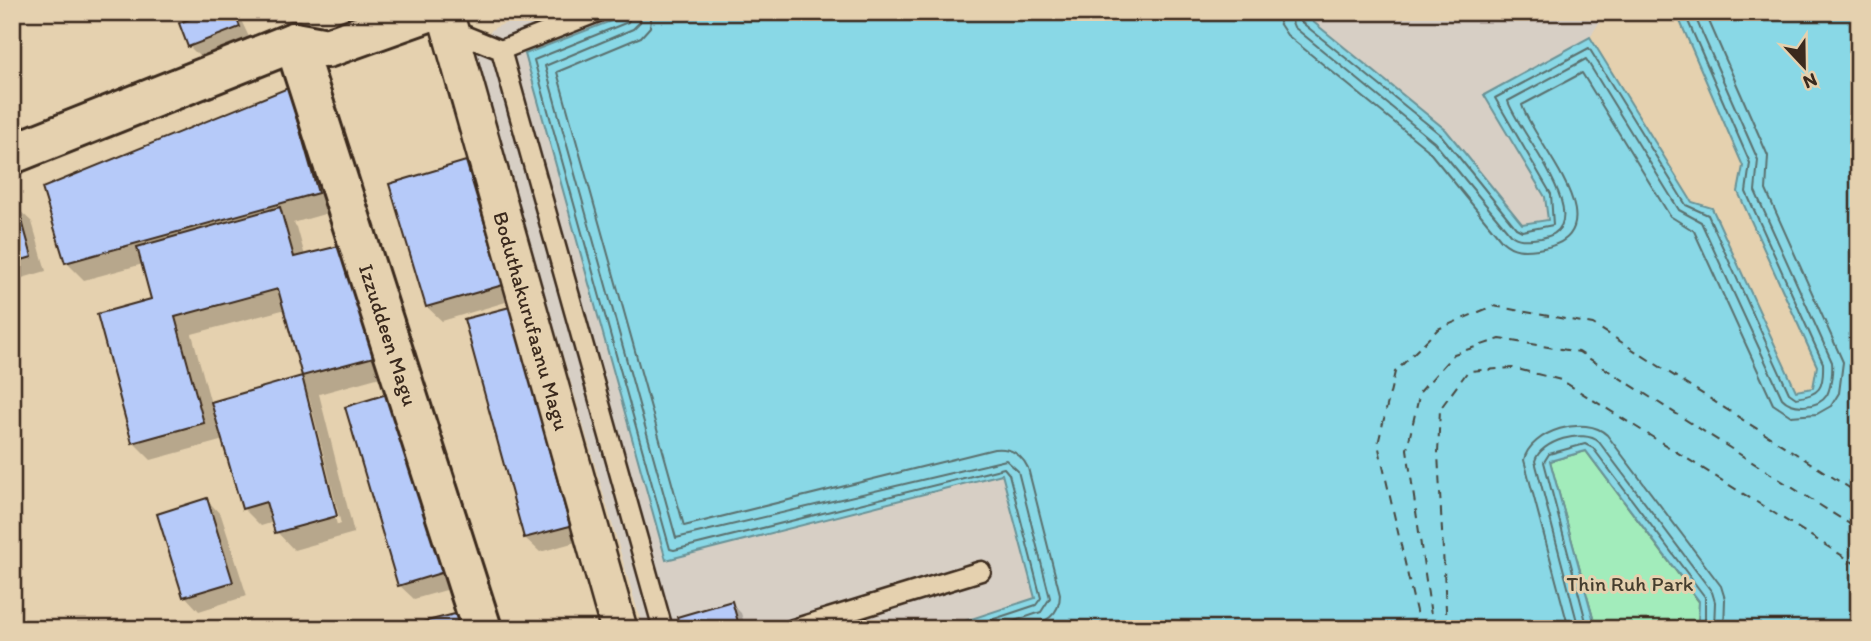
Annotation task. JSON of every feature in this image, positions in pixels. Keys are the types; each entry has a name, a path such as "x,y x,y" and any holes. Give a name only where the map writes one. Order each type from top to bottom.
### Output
{"main road":[{"path":"12,154 302,27 327,48 441,18"},
{"name":"Izzuddeen Magu","path":"302,27 482,629"}],"street":[{"name":"Boduthakurufaanu Magu","path":"441,18 619,629"}],"lane":[{"path":"500,50 598,12"},
{"path":"441,18 500,50 663,629"},
{"path":"793,629 981,571"}],"shaded area":[{"path":"534,12 634,12 525,53 666,560 1002,474 1035,598 941,629 643,629 473,49 494,28"},
{"path":"1301,12 1606,12 1590,37 1484,95 1545,197 1549,221 1522,224 1446,130"}],"green space":[{"name":"Thin Ruh Park","path":"1586,451 1699,602 1698,629 1596,629 1550,461"}],"water":[{"path":"634,12 1301,12 1446,130 1522,224 1548,220 1545,197 1484,95 1590,37 1692,202 1712,208 1796,391 1813,388 1817,366 1738,192 1743,166 1676,12 1859,12 1859,629 1698,629 1699,601 1586,451 1550,461 1596,629 941,629 1035,598 1002,474 666,560 525,54"}],"building":[{"path":"207,12 234,12 240,27 188,47 179,23"},
{"path":"288,88 318,193 65,263 42,188"},
{"path":"466,161 503,285 426,307 389,184"},
{"path":"18,206 32,257 12,263 12,208"},
{"path":"280,207 294,257 339,246 374,357 302,376 278,289 175,317 204,423 132,443 97,314 151,299 137,247"},
{"path":"510,307 570,526 524,538 464,319"},
{"path":"302,376 337,516 275,533 266,502 242,509 211,402"},
{"path":"387,394 444,572 398,586 345,407"},
{"path":"207,498 233,582 183,597 157,514"},
{"path":"732,601 740,629 680,629 677,617"},
{"path":"459,613 463,629 395,629"}],"ferry route":[{"path":"1420,629 1378,444 1395,372 1438,329 1493,306 1593,324 1859,494"},
{"path":"1433,629 1407,449 1420,392 1454,354 1500,339 1579,352 1859,530"},
{"path":"1447,629 1438,453 1440,409 1468,371 1513,368 1561,380 1859,566"}]}
